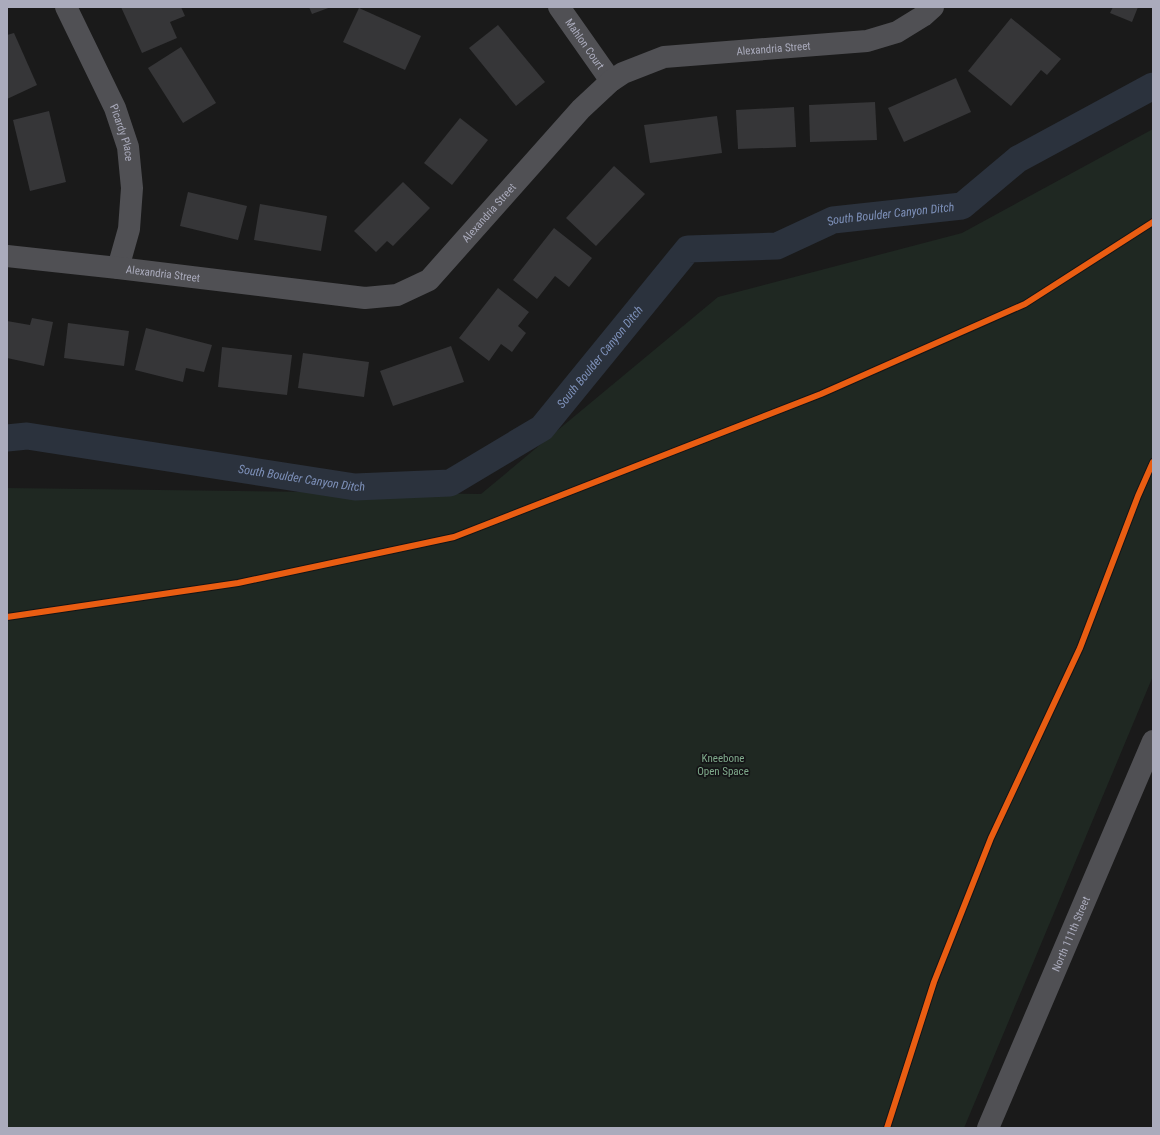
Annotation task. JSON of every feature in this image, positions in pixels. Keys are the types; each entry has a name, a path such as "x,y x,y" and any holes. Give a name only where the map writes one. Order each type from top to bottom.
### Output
{"street":[{"name":"Picardy Place","path":"66,7 115,108 128,147 132,188 129,229 118,268"},
{"name":"Mahlon Court","path":"559,7 611,81"},
{"name":"Alexandria Street","path":"7,256 365,298 397,295 429,280 581,109 611,81 623,73 664,57 867,41 897,32 923,16 933,7"},
{"name":"North 111th Street","path":"988,1128 1153,741"}],"green space":[{"name":"Kneebone Open Space","path":"1153,129 1153,676 964,1128 7,1128 7,488 481,494 718,297 962,233"}],"building":[{"path":"121,7 181,7 185,16 170,22 177,38 142,53"},
{"path":"309,7 331,7 312,14"},
{"path":"1113,7 1138,7 1132,22 1110,13"},
{"path":"359,8 421,36 405,70 343,42"},
{"path":"1011,18 1061,59 1047,75 1041,70 1011,106 968,71"},
{"path":"498,25 545,82 516,106 469,48"},
{"path":"14,33 37,85 7,99 7,35"},
{"path":"181,47 216,103 183,123 148,68"},
{"path":"956,78 971,112 904,142 888,108"},
{"path":"875,102 877,140 810,142 809,105"},
{"path":"794,107 796,147 738,149 736,110"},
{"path":"49,111 66,182 30,191 13,120"},
{"path":"717,116 722,153 650,163 644,125"},
{"path":"460,118 488,140 452,185 424,163"},
{"path":"614,166 645,194 596,246 566,218"},
{"path":"403,182 430,208 393,246 387,241 376,252 354,231"},
{"path":"188,192 247,206 238,240 180,226"},
{"path":"260,204 327,216 321,251 254,240"},
{"path":"554,228 592,258 569,287 555,276 537,299 513,280"},
{"path":"498,288 529,312 518,326 526,333 512,352 501,344 489,361 459,338"},
{"path":"32,318 53,322 44,366 7,358 7,321 30,325"},
{"path":"68,323 129,331 124,366 64,358"},
{"path":"146,328 212,345 204,372 186,368 183,382 135,370"},
{"path":"451,346 464,382 393,406 380,371"},
{"path":"222,347 292,355 287,395 218,387"},
{"path":"303,353 369,362 364,397 298,388"}],"waterway":[{"name":"South Boulder Canyon Ditch","path":"7,438 27,436 355,487 450,483 542,428 688,249 777,246 833,220 962,206 1018,159 1153,86"}],"cycle path":[{"path":"7,617 238,583 454,537 821,394 1025,304 1153,222"},
{"path":"887,1128 934,982 991,838 1080,648 1138,496 1153,462"}]}
